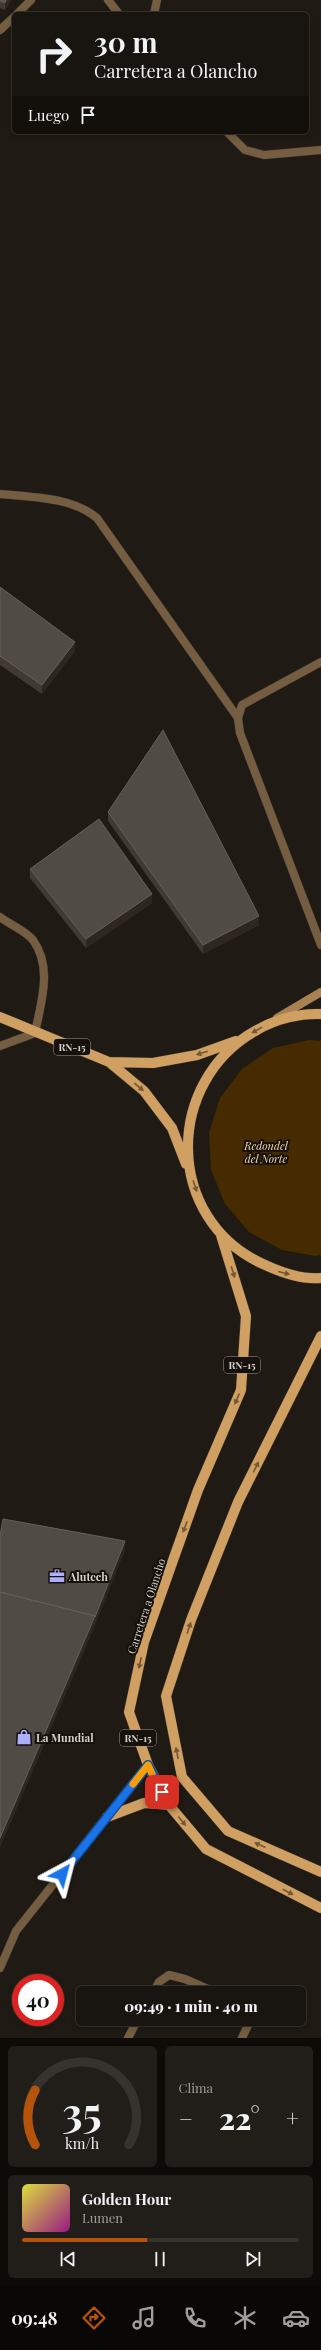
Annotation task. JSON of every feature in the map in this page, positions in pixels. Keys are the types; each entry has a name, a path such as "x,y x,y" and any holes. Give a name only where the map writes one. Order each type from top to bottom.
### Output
{"main road":[{"path":"270,1022 321,992"},
{"name":"RN-15","path":"109,1062 153,1063 197,1055 238,1040 270,1022 310,1013 321,1014"},
{"name":"RN-15","path":"0,1017 109,1062 144,1091 172,1128 190,1171 201,1205 222,1235 249,1258 281,1273 321,1278"},
{"name":"RN-15","path":"190,1171 187,1134 196,1098 213,1066 238,1040"},
{"name":"Carretera a Olancho","path":"222,1235 246,1316 241,1390 198,1490 144,1642 129,1712 148,1765 168,1805 206,1850 321,1908"},
{"name":"RN-15","path":"321,1336 238,1502 191,1620 166,1696 182,1777 228,1831 321,1872"},
{"path":"107,1817 144,1803 168,1805"}],"street":[{"path":"19,12 31,0"},
{"path":"108,0 118,12"},
{"path":"155,12 158,0"},
{"path":"0,30 12,19"},
{"path":"229,134 245,150 264,155 321,150"},
{"path":"0,494 50,499 87,509 97,518 238,718"},
{"path":"321,662 242,705 238,718 240,733 321,945"},
{"path":"0,918 32,939 42,958 45,979 35,1032 0,1046"},
{"path":"0,1968 16,1931 148,1765"},
{"path":"157,1986 159,1982 169,1975 185,1979 201,1986"},
{"path":"128,2038 134,2026"},
{"path":"242,2038 248,2026"}],"green space":[{"name":"Redondel del Norte","path":"309,1040 321,1041 321,1255 315,1256 282,1250 249,1232 225,1204 211,1170 209,1133 220,1098 242,1069 273,1048"}],"building":[{"path":"0,0 6,0 5,3"},
{"path":"0,587 75,642 42,685 0,656"},
{"path":"163,730 259,916 203,945 108,812"},
{"path":"99,819 152,894 86,939 30,869"},
{"name":"Alutech","path":"3,1519 125,1541 95,1617 0,1592 0,1536"},
{"name":"La Mundial","path":"0,1592 95,1616 0,1838"}],"slow traffic":[{"path":"133,1784 148,1765 152,1774"}],"place":[{"name":"Alutech","path":"57,1576"},
{"name":"La Mundial","path":"24,1737"}],"route":[{"path":"62,1874 148,1765 162,1792"}]}
